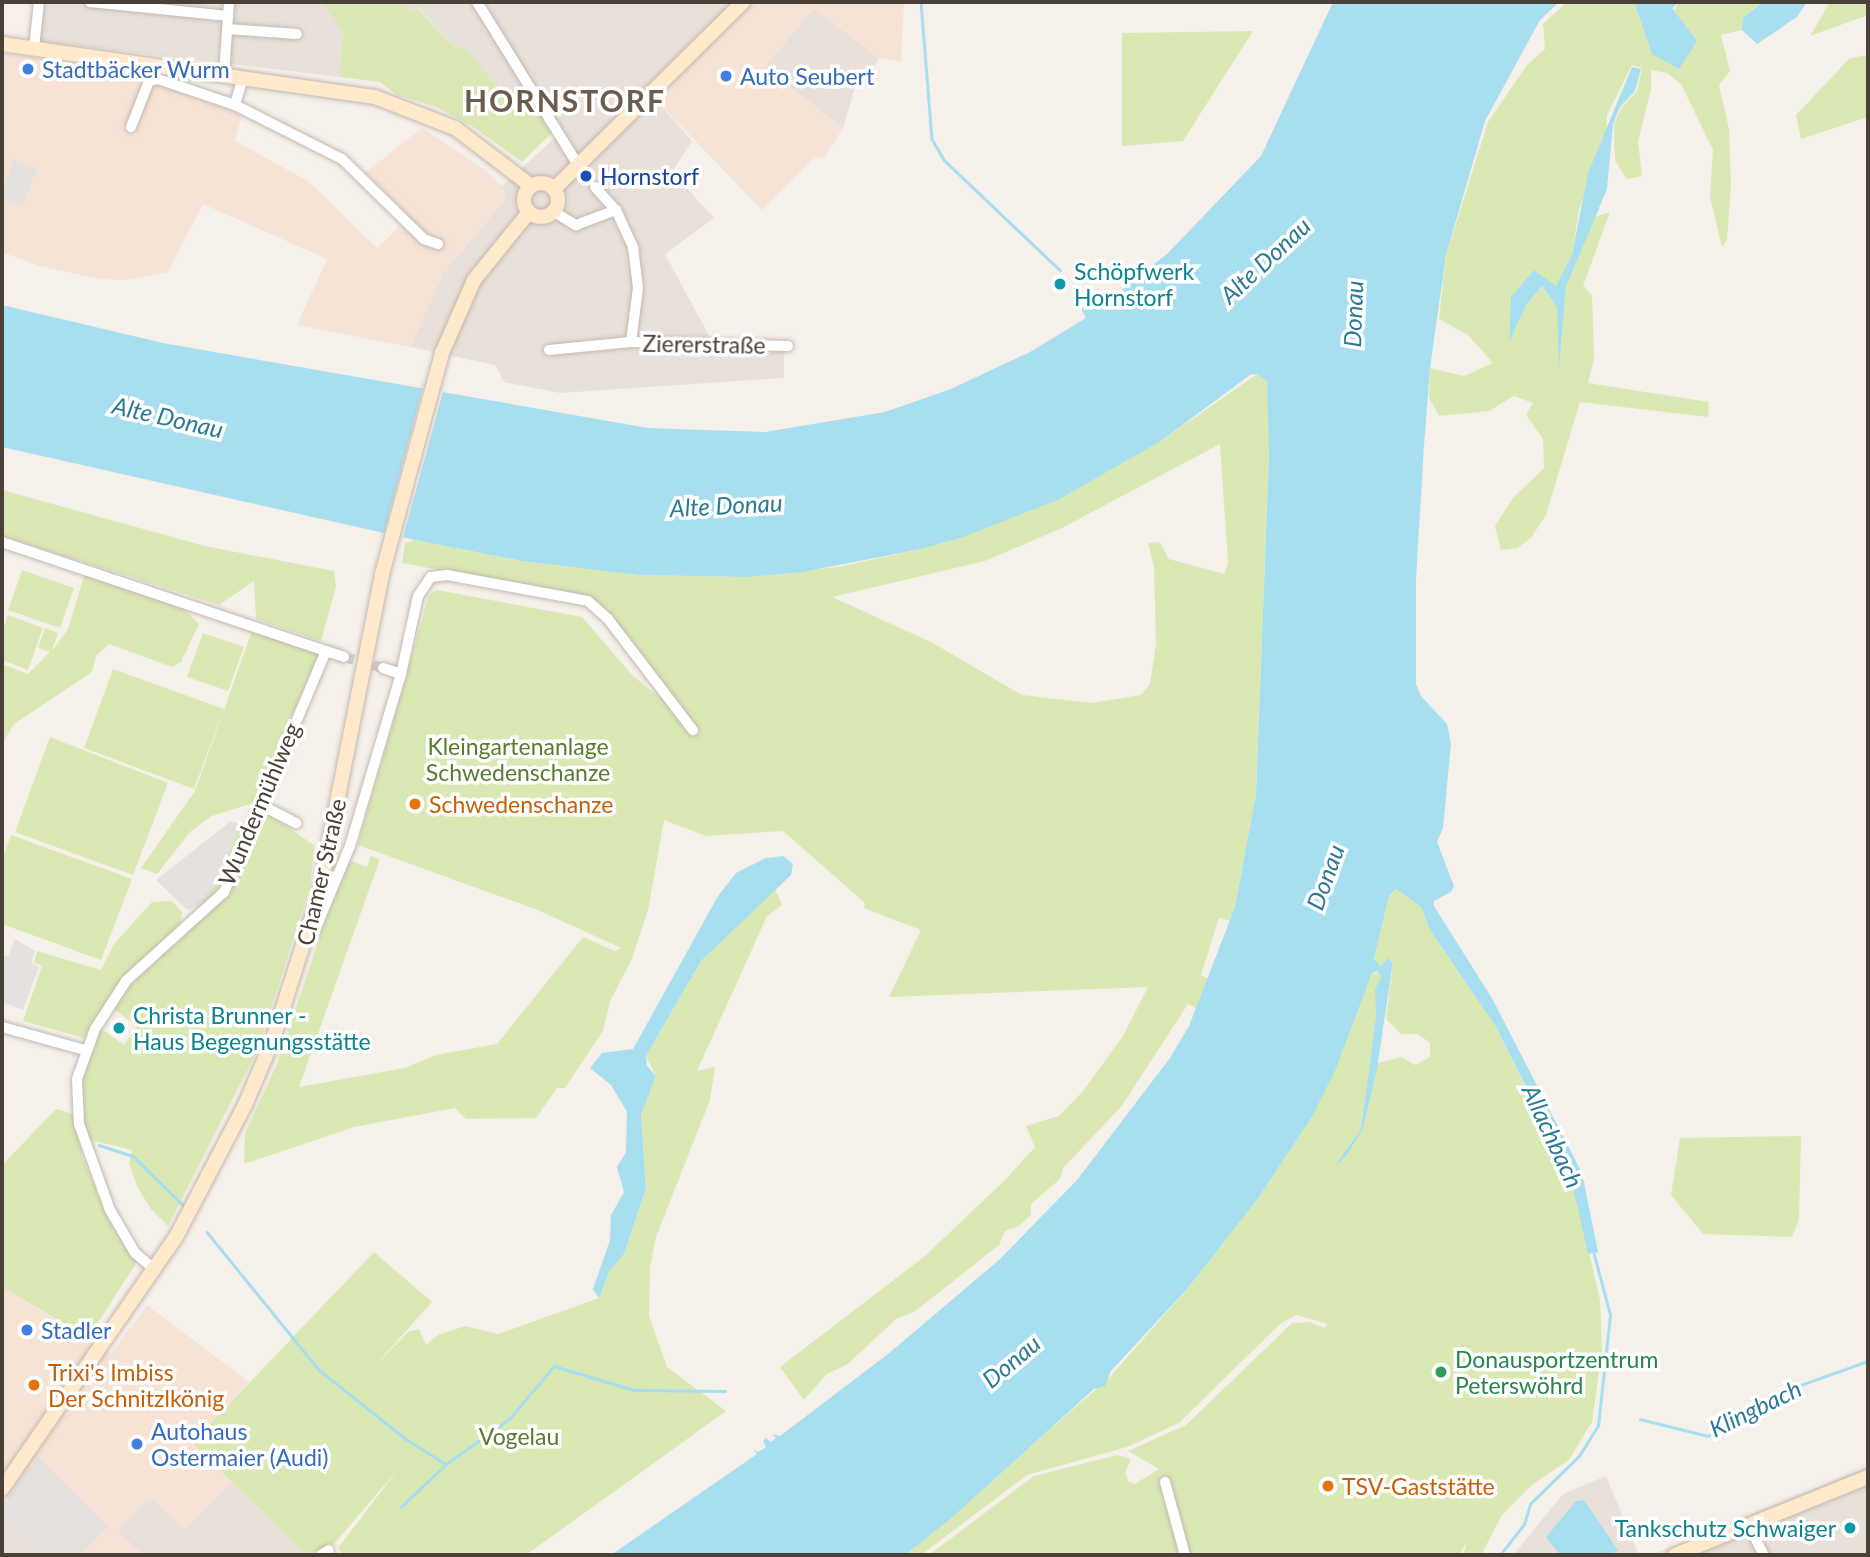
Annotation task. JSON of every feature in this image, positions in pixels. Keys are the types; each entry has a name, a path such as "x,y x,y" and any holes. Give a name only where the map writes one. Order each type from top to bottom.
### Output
{"main road":[{"path":"565,178 531,186 524,196 529,212 539,217 554,212 565,178 743,2"},
{"path":"2,44 355,92 419,110 471,138 531,186"},
{"name":"Chamer Straße","path":"2,1489 155,1270 245,1105 287,1002 325,868 383,574 442,354 474,280 529,212"},
{"path":"1675,1555 1750,1528 1868,1477"}],"street":[{"path":"34,48 38,2"},
{"path":"90,2 228,16"},
{"path":"223,74 229,2"},
{"path":"477,2 565,178"},
{"path":"227,29 297,34"},
{"path":"235,105 243,77"},
{"path":"131,127 149,81 158,79 235,105 342,159 425,239 438,244"},
{"name":"Ziererstraße","path":"595,187 617,210 629,233 636,261 631,342 788,346"},
{"path":"554,212 576,225 617,210"},
{"path":"549,350 631,342"},
{"path":"2,542 344,657"},
{"path":"287,1002 350,846 401,674 418,596 431,577 447,575 569,595 604,613 693,730"},
{"name":"Wundermühlweg","path":"155,1270 135,1253 110,1210 84,1144 77,1079 85,1050 107,1005 126,981 224,892 326,651"},
{"path":"383,668 401,674"},
{"path":"259,804 296,823"},
{"path":"2,1027 85,1050"},
{"path":"1165,1482 1185,1555"},
{"path":"1750,1528 1764,1555"}],"shaded area":[{"path":"42,2 322,2 343,33 339,77 38,41"},
{"path":"402,2 751,2 654,98 692,141 672,172 714,218 665,254 715,347 784,348 784,378 560,393 504,382 495,365 410,347 444,272 506,198 502,186 557,136 532,97 517,111 462,45 457,50 417,7 412,13"},
{"path":"751,2 904,2 901,62 879,58 814,8 764,67 843,128 824,158 815,157 762,210 654,98"},
{"path":"814,8 879,58 873,69 859,74 843,128 764,67"},
{"path":"2,53 128,71 242,116 235,141 308,181 377,248 409,218 364,174 422,128 484,169 502,186 506,198 444,272 410,347 297,325 327,259 203,204 168,272 127,280 100,279 39,266 2,252"},
{"path":"13,159 37,169 22,206 2,198"},
{"path":"231,821 240,824 215,886 200,906 187,910 156,880"},
{"path":"15,939 35,951 31,963 39,967 23,1010 2,1002 2,955 8,957"},
{"path":"2,1287 111,1354 147,1305 249,1382 192,1443 231,1482 184,1529 154,1500 147,1500 117,1531 143,1555 48,1555 2,1511"},
{"path":"38,1457 108,1526 81,1555 48,1555 2,1511 2,1505"},
{"path":"1868,1467 1868,1555 1651,1555"},
{"path":"1606,1476 1639,1555 1513,1555 1563,1494"},
{"path":"231,1482 306,1555 143,1555 117,1531 147,1500 154,1499 185,1529"},
{"path":"2,1511 48,1555 2,1555"}],"green space":[{"path":"322,2 402,2 412,12 416,7 456,49 462,45 517,110 533,96 554,131 522,162 472,126 434,106 397,95 380,82 339,77 343,33"},
{"path":"1567,2 1634,2 1652,54 1679,2 1763,2 1743,18 1742,30 1721,35 1730,71 1719,85 1729,129 1731,184 1727,240 1722,247 1710,197 1713,150 1681,84 1667,73 1651,70 1651,90 1638,141 1642,176 1627,179 1615,161 1614,124 1621,108 1637,91 1642,68 1632,65 1607,115 1606,134 1579,210 1572,255 1556,287 1534,270 1511,298 1509,340 1526,305 1542,286 1557,307 1560,361 1566,287 1593,218 1610,212 1583,286 1592,295 1594,359 1588,383 1709,402 1708,417 1580,402 1546,515 1531,538 1517,548 1501,550 1495,526 1513,498 1544,468 1543,439 1526,415 1533,403 1514,396 1489,411 1439,416 1429,398 1430,368 1464,376 1493,363 1468,335 1439,319 1446,255 1488,122 1527,65 1545,49 1543,24"},
{"path":"1830,2 1868,2 1868,15 1810,36"},
{"path":"1253,31 1183,141 1122,146 1122,33"},
{"path":"1868,55 1868,117 1801,139 1796,115 1850,58"},
{"name":"Kleingartenanlage Schwedenschanze","path":"1257,374 1267,381 1269,455 1256,794 1231,921 1219,918 1201,975 1209,979 1197,1009 1188,1004 1121,1107 1063,1168 1060,1179 1031,1204 1031,1215 1019,1226 1005,1231 999,1245 914,1312 896,1319 848,1364 827,1374 804,1400 780,1367 925,1256 1006,1179 1035,1147 1026,1126 1059,1116 1083,1091 1123,1036 1148,987 889,997 921,930 864,908 865,903 783,831 706,836 664,820 648,910 631,961 610,1001 603,1031 565,1088 557,1088 536,1118 466,1119 455,1108 354,1127 244,1164 245,1133 277,1064 346,859 367,867 371,856 380,859 299,1087 405,1068 436,1055 497,1044 583,937 615,951 621,948 538,910 358,845 429,595 437,590 582,617 633,676 659,697 664,688 577,595 402,563 405,543 415,540 522,561 638,575 748,577 838,567 921,549 1057,500 1161,441","holes":["1220,444 1228,563 1224,574 1169,559 1160,542 1148,543 1154,567 1156,644 1150,684 1141,695 1091,703 1022,695 933,643 832,597 985,561 1062,528"]},
{"path":"2,490 205,546 334,571 336,587 321,641 256,619 254,581 219,605 2,536"},
{"path":"22,570 74,588 60,628 8,610"},
{"path":"85,573 183,608 199,624 181,662 172,667 109,644 96,656 92,672 14,724 3,742 2,771 2,664 28,674 50,652 38,648 45,628 58,633 52,651 68,629"},
{"path":"8,615 43,628 28,670 2,660 2,631"},
{"path":"252,631 319,654 253,803 212,816 191,831 157,874 141,868 195,791"},
{"path":"203,633 244,647 228,691 187,677"},
{"path":"113,669 224,709 194,789 84,748"},
{"path":"50,737 168,783 133,875 15,832"},
{"path":"263,810 315,846 309,890 257,1051 168,1226 150,1208 137,1186 129,1163 132,1150 86,1139 81,1119 82,1076 100,1028 124,1045 137,1026 111,1007 163,951 222,901"},
{"path":"250,819 217,895 203,908 202,900 215,886 240,824"},
{"path":"11,835 132,879 101,960 2,924 2,860"},
{"name":"Vogelau","path":"775,889 782,905 767,916 697,1071 715,1067 710,1100 656,1237 650,1267 649,1316 667,1367 726,1411 526,1555 343,1555 338,1548 399,1468 334,1544 306,1555 192,1443 374,1252 432,1302 372,1369 408,1332 419,1329 426,1345 438,1335 465,1326 498,1334 599,1298 610,1270 624,1254 646,1188 641,1115 656,1076 646,1056 701,961"},
{"path":"1396,889 1421,907 1430,930 1496,1027 1573,1183 1600,1300 1602,1350 1592,1422 1569,1460 1533,1484 1502,1515 1481,1555 1463,1555 1467,1542 1459,1555 929,1555 1034,1476 1117,1455 1131,1459 1125,1473 1129,1482 1135,1484 1159,1469 1128,1451 1186,1425 1292,1323 1310,1322 1324,1328 1328,1324 1296,1315 1280,1324 1179,1423 1127,1447 1027,1475 921,1555 905,1555 1109,1378 1187,1289 1257,1200 1312,1117 1372,973 1380,972 1381,977 1376,989 1376,1016 1361,1129 1336,1166 1363,1129 1378,1063 1401,1057 1415,1065 1430,1057 1430,1043 1418,1034 1401,1034 1386,1019 1393,962 1387,958 1381,967 1374,959 1389,896"},
{"path":"172,901 182,912 180,927 121,980 84,1038 23,1021 42,966 34,962 37,951 101,970 114,944 152,902"},
{"path":"56,1109 73,1114 83,1159 106,1211 137,1262 88,1338 2,1287 2,1165"},
{"path":"1801,1136 1799,1220 1792,1237 1703,1234 1671,1195 1680,1138"}],"water":[{"path":"1333,2 1559,2 1540,20 1485,121 1446,255 1430,368 1424,446 1416,579 1416,684 1421,696 1447,724 1451,743 1443,828 1437,842 1454,886 1451,892 1434,901 1434,906 1493,1000 1582,1173 1598,1252 1588,1254 1570,1174 1496,1027 1430,930 1421,907 1396,889 1389,896 1374,959 1381,967 1387,958 1393,962 1377,1069 1363,1129 1346,1156 1335,1166 1361,1129 1376,1016 1375,989 1381,977 1377,971 1372,973 1335,1071 1312,1117 1257,1200 1187,1289 1111,1371 1105,1386 1094,1389 949,1520 905,1555 611,1555 757,1454 753,1449 758,1452 766,1447 763,1441 766,1438 771,1442 776,1438 772,1434 780,1436 888,1354 999,1260 1077,1180 1170,1058 1189,1026 1235,907 1256,794 1269,455 1267,381 1257,374 1250,375 1161,441 1058,500 963,537 921,549 803,572 748,577 638,575 522,561 415,540 2,447 2,305 163,343 648,428 765,432 885,412 951,389 1030,352 1086,318 1081,309 1091,302 1097,310 1167,254 1261,156"},
{"path":"1634,2 1679,2 1672,8 1697,41 1679,69 1652,54"},
{"path":"1763,2 1807,2 1797,17 1757,44 1742,30 1743,18"},
{"path":"1632,67 1641,69 1635,91 1620,107 1613,124 1607,189 1566,287 1559,370 1557,307 1542,286 1526,305 1509,342 1511,297 1534,270 1556,286 1572,255 1588,173"},
{"path":"783,856 793,864 791,875 701,961 646,1056 647,1066 656,1076 641,1115 646,1188 624,1254 610,1270 599,1298 593,1289 610,1240 611,1215 624,1192 617,1167 626,1152 627,1112 611,1085 590,1068 602,1053 633,1049 718,896 736,873 766,858"},
{"path":"1584,1500 1618,1550 1611,1555 1560,1555 1546,1537 1576,1501"}],"pier":[{"path":"423,388 443,392 402,541 383,537"}],"waterway":[{"path":"921,2 932,139 944,160 1060,270"},
{"path":"99,1145 133,1156 183,1205"},
{"path":"207,1232 319,1370 406,1439 446,1464"},
{"name":"Allachbach","path":"1500,1555 1524,1524 1530,1504 1579,1456 1598,1426 1610,1315 1593,1251"},
{"name":"Klingbach","path":"1640,1419 1708,1436 1770,1396 1868,1361"},
{"path":"401,1507 446,1464 509,1419 554,1366 634,1390 725,1391"}],"tunnel":[{"path":"344,657 383,668"}],"place":[{"name":"Stadtbäcker Wurm","path":"28,69"},
{"name":"Auto Seubert","path":"726,76"},
{"name":"Hornstorf","path":"586,176"},
{"name":"Schöpfwerk Hornstorf","path":"1060,284"},
{"name":"Schwedenschanze","path":"415,804"},
{"name":"Christa Brunner - Haus Begegnungsstätte","path":"119,1028"},
{"name":"Stadler","path":"27,1330"},
{"name":"Donausportzentrum Peterswöhrd","path":"1441,1372"},
{"name":"Trixi's Imbiss Der Schnitzlkönig","path":"34,1385"},
{"name":"Autohaus Ostermaier (Audi)","path":"137,1444"},
{"name":"TSV-Gaststätte","path":"1328,1486"},
{"name":"Tankschutz Schwaiger","path":"1850,1528"}],"district":[{"name":"HORNSTORF","path":"565,100"}],"water label":[{"name":"Alte Donau","path":"1265,260"},
{"name":"Donau","path":"1353,314"},
{"name":"Alte Donau","path":"168,417"},
{"name":"Alte Donau","path":"726,505"},
{"name":"Donau","path":"1325,877"},
{"name":"Donau","path":"1011,1361"}]}
